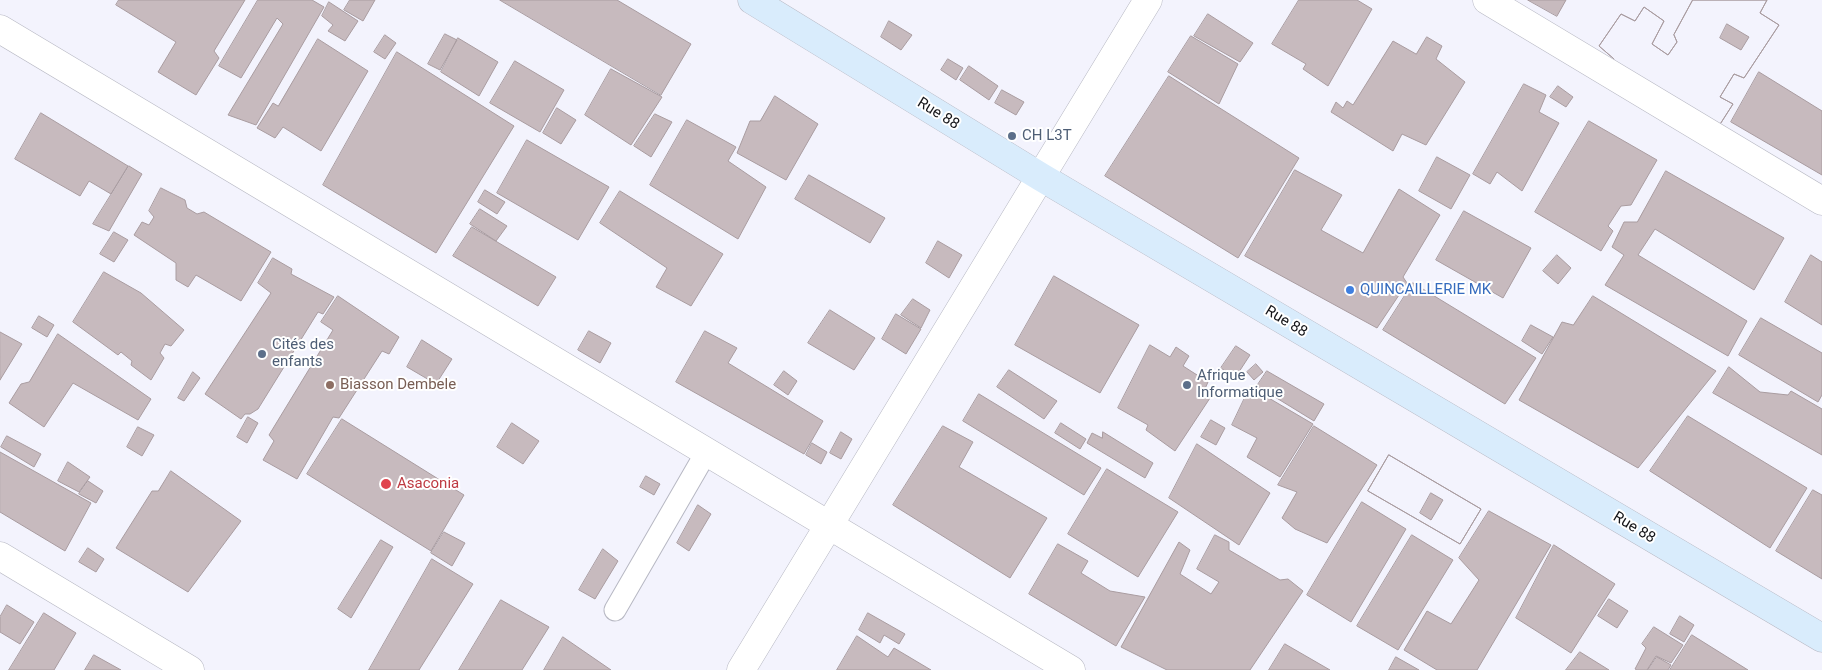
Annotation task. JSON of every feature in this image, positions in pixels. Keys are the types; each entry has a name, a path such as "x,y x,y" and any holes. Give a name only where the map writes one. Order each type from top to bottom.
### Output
{"main road":[{"name":"Rue 88","path":"752,0 1040,177 1822,638"}],"street":[{"path":"740,670 1148,0"},
{"path":"1487,0 1822,201"},
{"path":"0,29 1071,670"},
{"path":"0,556 190,670"}],"lane":[{"path":"615,610 707,451"}],"building":[{"path":"119,0 245,0 214,51 219,58 196,95 158,72 176,42 116,5"},
{"path":"258,0 312,0 324,7 256,125 228,115 283,24 277,18 241,78 219,66"},
{"path":"350,0 375,0 363,21 344,10"},
{"path":"500,0 617,0 691,44 661,95"},
{"path":"1299,0 1357,0 1372,9 1328,86 1303,69 1306,64 1272,44"},
{"path":"1528,0 1566,0 1557,16"},
{"path":"1693,0 1767,0 1760,13 1779,25 1744,78 1734,74 1720,97 1733,104 1717,129 1609,67 1614,59 1599,46 1621,14 1635,21 1644,7 1664,21 1652,44 1668,55 1677,42 1674,35","holes":["1727,24 1749,37 1741,50 1720,38"]},
{"path":"1693,0 1767,0 1760,13 1779,25 1744,78 1734,74 1720,97 1733,104 1717,129 1609,67 1614,59 1599,46 1621,14 1635,21 1644,7 1664,21 1652,44 1668,55 1677,42 1674,35"},
{"path":"329,2 358,21 345,41 328,31 333,25 322,16"},
{"path":"1208,14 1253,43 1240,62 1194,36"},
{"path":"889,21 912,35 901,50 881,37"},
{"path":"445,34 457,40 440,70 428,64"},
{"path":"385,35 396,43 385,59 374,52"},
{"path":"1191,36 1238,64 1219,104 1168,72"},
{"path":"1427,37 1442,46 1436,59 1465,82 1426,145 1402,134 1393,151 1331,112 1336,102 1343,108 1347,101 1353,105 1393,41 1416,54"},
{"path":"458,38 498,62 479,96 441,72"},
{"path":"318,39 368,71 321,151 283,127 275,138 257,128 273,103 278,106"},
{"path":"397,52 514,126 436,253 323,185"},
{"path":"948,59 963,68 956,80 941,70"},
{"path":"515,61 564,90 540,132 490,103"},
{"path":"969,66 998,86 989,100 960,80"},
{"path":"611,69 662,97 631,145 585,115"},
{"path":"1759,72 1822,111 1822,175 1731,122"},
{"path":"1169,76 1299,158 1238,258 1105,176"},
{"path":"1524,84 1546,95 1539,112 1559,123 1522,191 1497,172 1490,184 1473,174"},
{"path":"1558,86 1573,97 1566,107 1550,97"},
{"path":"1002,90 1024,102 1016,115 995,103"},
{"path":"775,96 818,124 786,180 737,153 750,121 760,121"},
{"path":"557,108 576,120 561,144 543,133"},
{"path":"41,113 128,166 111,194 89,181 80,196 15,159"},
{"path":"655,114 672,122 651,157 634,146"},
{"path":"687,120 736,147 728,161 766,187 738,239 650,185"},
{"path":"1589,121 1657,160 1631,205 1621,206 1608,226 1613,231 1601,251 1535,212"},
{"path":"527,140 609,187 578,240 497,193"},
{"path":"1437,157 1470,175 1451,209 1419,191"},
{"path":"129,166 142,174 109,231 93,224"},
{"path":"1295,170 1342,195 1321,230 1363,253 1399,189 1440,215 1403,277 1407,283 1377,328 1245,256"},
{"path":"1666,171 1784,238 1754,290 1655,229 1638,255 1747,321 1728,356 1605,285 1624,255 1612,247 1624,222 1637,222"},
{"path":"809,175 885,218 870,243 795,199"},
{"path":"161,188 185,200 187,208 197,214 204,212 271,252 241,301 196,275 188,287 176,280 176,263 134,235 142,222 149,225 154,217 149,211"},
{"path":"485,190 505,202 497,214 478,202"},
{"path":"620,191 723,254 691,306 656,287 667,268 600,223"},
{"path":"480,209 507,226 496,241 470,224"},
{"path":"1464,211 1531,248 1503,298 1436,260"},
{"path":"472,227 556,277 538,306 453,256"},
{"path":"114,232 128,240 114,262 100,254"},
{"path":"938,241 962,255 949,278 926,263"},
{"path":"1557,255 1571,268 1558,284 1543,271"},
{"path":"1811,255 1822,262 1822,325 1785,302"},
{"name":"Cités des enfants","path":"273,258 292,269 291,274 334,297 323,314 318,312 258,409 250,414 245,414 241,419 205,394 271,293 258,283"},
{"path":"104,272 141,293 184,330 171,346 165,344 160,353 164,358 151,380 131,365 132,361 121,352 118,355 73,322"},
{"path":"1054,276 1139,325 1100,393 1015,345"},
{"path":"1413,283 1536,358 1505,404 1383,330"},
{"name":"Biasson Dembele","path":"338,296 399,337 389,354 382,351 339,418 333,417 297,479 263,460 274,441 269,435 333,330 321,322"},
{"path":"1593,296 1716,371 1638,468 1519,400 1562,322 1573,325"},
{"path":"913,299 930,310 921,328 901,315"},
{"path":"830,310 875,338 854,370 808,343"},
{"path":"896,314 921,329 906,354 882,339"},
{"path":"39,316 54,325 47,337 32,328"},
{"path":"1761,318 1822,353 1822,395 1818,402 1739,355"},
{"path":"1531,325 1553,337 1542,354 1522,341"},
{"path":"589,331 611,343 600,363 578,350"},
{"path":"705,331 737,348 728,363 823,421 804,454 676,382"},
{"path":"0,332 22,344 0,380"},
{"path":"58,334 151,399 138,420 73,383 44,427 9,403 21,384 29,382"},
{"path":"422,340 452,359 436,384 407,367"},
{"path":"1150,345 1170,357 1176,347 1189,356 1183,366 1208,382 1204,391 1212,395 1175,451 1146,430 1148,425 1118,408"},
{"path":"1236,346 1250,355 1235,378 1221,368"},
{"path":"1256,364 1263,372 1254,380 1247,372"},
{"path":"1729,367 1760,392 1788,395 1791,391 1822,409 1822,455 1713,393"},
{"path":"1009,370 1057,401 1044,419 997,387"},
{"path":"784,371 797,381 788,395 774,385"},
{"path":"1267,371 1324,404 1314,421 1257,386"},
{"path":"193,372 200,378 184,401 178,398"},
{"path":"1250,387 1313,424 1280,477 1247,457 1257,438 1232,425"},
{"path":"979,394 1101,468 1084,495 963,421"},
{"path":"1688,416 1807,488 1770,548 1650,471"},
{"path":"248,417 258,423 247,443 237,437"},
{"name":"Asaconia","path":"342,419 464,495 431,551 307,474"},
{"path":"1211,420 1225,428 1216,445 1201,437"},
{"path":"512,423 539,441 523,464 497,447"},
{"path":"1061,423 1086,439 1080,449 1055,433"},
{"path":"943,426 973,442 959,467 1047,518 1010,578 893,505"},
{"path":"1314,426 1377,465 1327,543 1295,529 1282,518 1297,492 1278,485"},
{"path":"138,427 154,435 142,456 127,447"},
{"path":"841,432 852,439 841,459 830,453"},
{"path":"1103,432 1153,463 1145,478 1087,443 1092,433 1102,438"},
{"path":"7,436 41,454 34,467 1,447"},
{"path":"812,443 827,452 821,464 806,455"},
{"path":"1197,444 1270,493 1239,545 1169,498"},
{"path":"0,452 91,503 65,551 0,512"},
{"path":"1389,455 1481,509 1460,544 1368,491","holes":["1431,493 1443,500 1431,520 1420,513"]},
{"path":"1389,455 1481,509 1460,544 1368,491"},
{"path":"68,462 90,477 79,492 58,481"},
{"path":"1107,469 1178,512 1138,577 1068,534"},
{"path":"171,471 241,521 188,592 116,548 152,491 158,491"},
{"path":"646,476 660,484 654,495 640,487"},
{"path":"88,481 103,491 96,503 79,494"},
{"path":"1813,490 1822,495 1822,579 1776,551"},
{"path":"1362,502 1406,529 1351,622 1307,595"},
{"path":"698,505 711,514 689,551 677,543"},
{"path":"1489,511 1551,545 1477,670 1437,670 1404,650 1427,611 1451,624 1479,580 1459,558"},
{"path":"444,532 465,543 452,566 431,553"},
{"path":"1215,535 1229,542 1229,550 1280,580 1288,579 1303,591 1250,670 1167,670 1121,647 1179,542 1190,550 1180,574 1211,594 1219,582 1197,569"},
{"path":"1412,535 1453,560 1398,650 1357,626"},
{"path":"381,540 393,547 351,618 338,609"},
{"path":"1058,544 1088,561 1081,573 1110,591 1145,597 1116,646 1029,594"},
{"path":"1554,545 1615,584 1571,653 1516,618"},
{"path":"88,548 104,559 96,572 79,562"},
{"path":"603,549 618,561 595,599 579,590"},
{"path":"432,559 473,584 419,670 369,670"},
{"path":"1609,599 1628,611 1617,628 1598,616"},
{"path":"501,600 549,627 522,670 459,670"},
{"path":"7,605 34,622 20,644 0,632 0,617"},
{"path":"44,613 76,633 54,670 9,670"},
{"path":"868,613 905,634 899,644 884,635 880,643 859,630"},
{"path":"1680,616 1694,625 1684,642 1670,634"},
{"path":"1654,627 1683,645 1671,663 1656,656 1647,670 1637,670 1635,669 1646,648 1642,644"},
{"path":"1692,635 1748,670 1670,670"},
{"path":"857,636 888,657 894,648 931,670 837,670"},
{"path":"563,637 611,670 544,670"},
{"path":"1285,644 1330,670 1269,670"},
{"path":"1580,652 1609,670 1566,670"},
{"path":"94,655 121,670 85,670"},
{"path":"1396,657 1419,670 1389,670"},
{"path":"1657,657 1671,665 1668,670 1648,670"}],"place":[{"name":"CH L3T","path":"1012,136"},
{"name":"QUINCAILLERIE MK","path":"1350,290"},
{"name":"Cités des enfants","path":"262,354"},
{"name":"Biasson Dembele","path":"330,385"},
{"name":"Afrique Informatique","path":"1187,385"},
{"name":"Asaconia","path":"386,484"}]}
